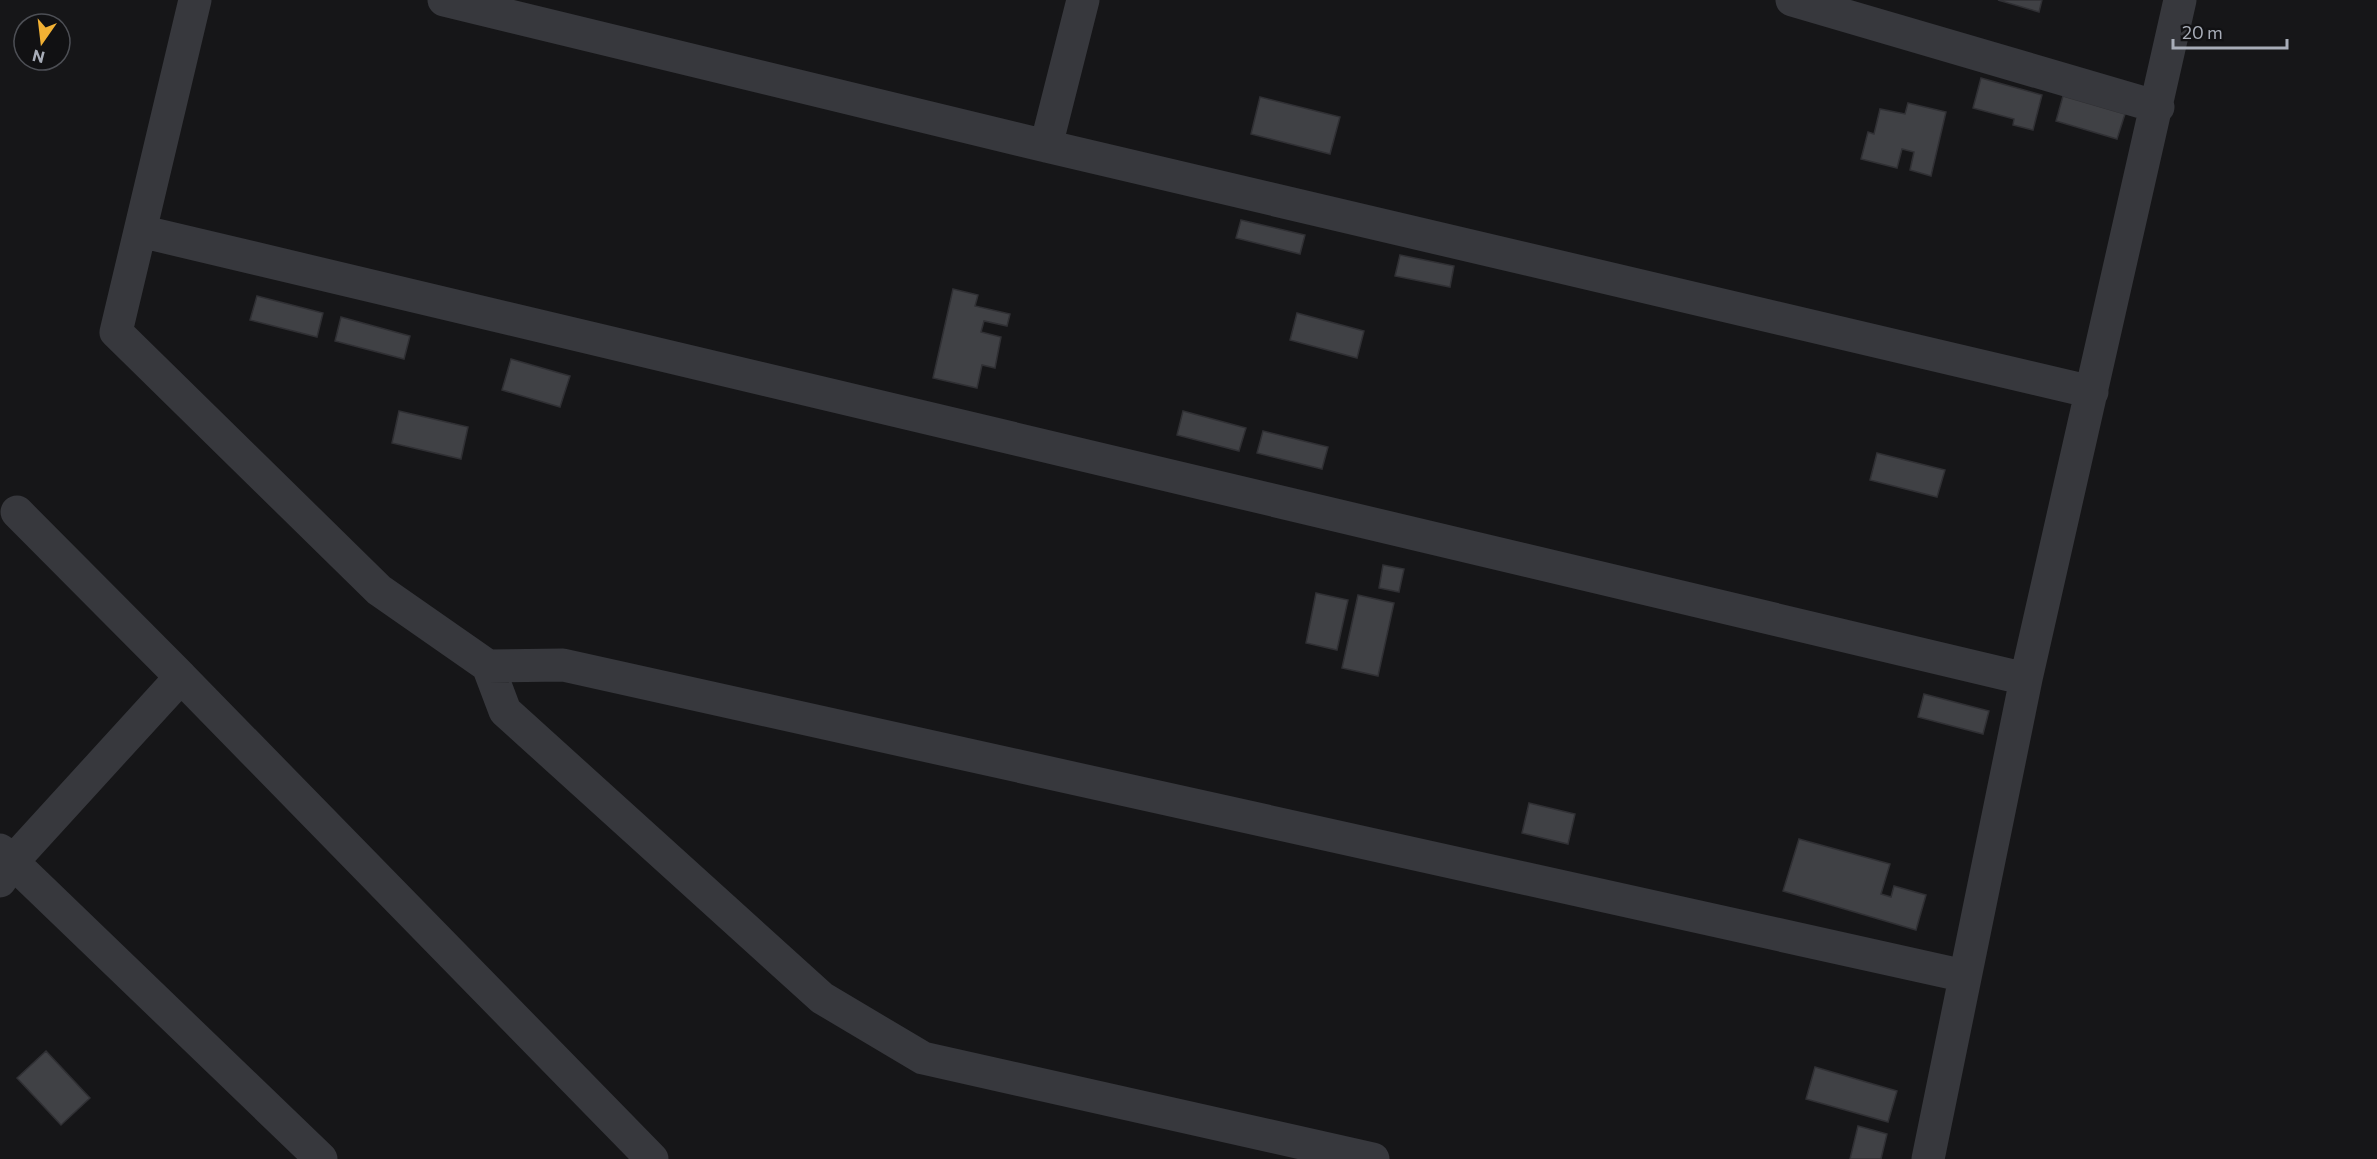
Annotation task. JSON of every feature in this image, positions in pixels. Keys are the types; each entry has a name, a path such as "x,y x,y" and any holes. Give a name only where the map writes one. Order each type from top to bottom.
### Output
{"street":[{"path":"195,0 116,332 379,590 488,666 505,711 822,998 923,1058 1373,1159"},
{"path":"444,0 1046,146 2092,392"},
{"path":"1046,146 1083,0"},
{"path":"1791,0 2158,107"},
{"path":"1928,1159 2026,679 2158,107 2180,0"},
{"path":"140,231 2026,679"},
{"path":"6,514 181,677 652,1159"},
{"path":"488,666 563,665 1965,976"},
{"path":"181,677 4,864 321,1159"}],"building":[{"path":"1998,0 2042,0 2039,12"},
{"path":"1981,78 2042,95 2033,130 2013,125 2014,119 1973,108"},
{"path":"2063,96 2125,114 2117,139 2056,121"},
{"path":"1260,97 1340,117 1330,154 1251,134"},
{"path":"1908,103 1946,112 1931,176 1910,170 1914,152 1902,149 1897,168 1861,159 1868,132 1874,134 1880,109 1905,114"},
{"path":"1241,220 1305,235 1300,254 1236,238"},
{"path":"1400,255 1454,266 1450,287 1395,276"},
{"path":"953,289 978,295 975,306 1010,314 1007,326 984,321 981,332 1001,337 995,368 982,365 977,388 933,378"},
{"path":"257,296 323,313 317,337 250,320"},
{"path":"1297,313 1364,331 1357,358 1290,340"},
{"path":"341,317 410,336 404,359 335,341"},
{"path":"511,359 570,376 560,407 502,390"},
{"path":"399,411 468,427 461,459 392,443"},
{"path":"1183,411 1246,428 1239,451 1177,435"},
{"path":"1263,431 1328,447 1322,469 1257,453"},
{"path":"1877,453 1945,470 1937,497 1870,480"},
{"path":"1383,565 1404,569 1399,592 1379,588"},
{"path":"1316,593 1348,600 1337,650 1306,643"},
{"path":"1358,595 1394,603 1378,676 1342,668"},
{"path":"1924,694 1989,711 1983,734 1918,717"},
{"path":"1529,803 1575,814 1568,844 1522,833"},
{"path":"1799,839 1890,864 1881,894 1891,897 1894,886 1926,895 1916,930 1783,891"},
{"path":"46,1051 90,1098 61,1125 17,1078"},
{"path":"1815,1067 1897,1091 1888,1122 1806,1099"},
{"path":"1858,1126 1887,1134 1881,1159 1850,1159"}]}
